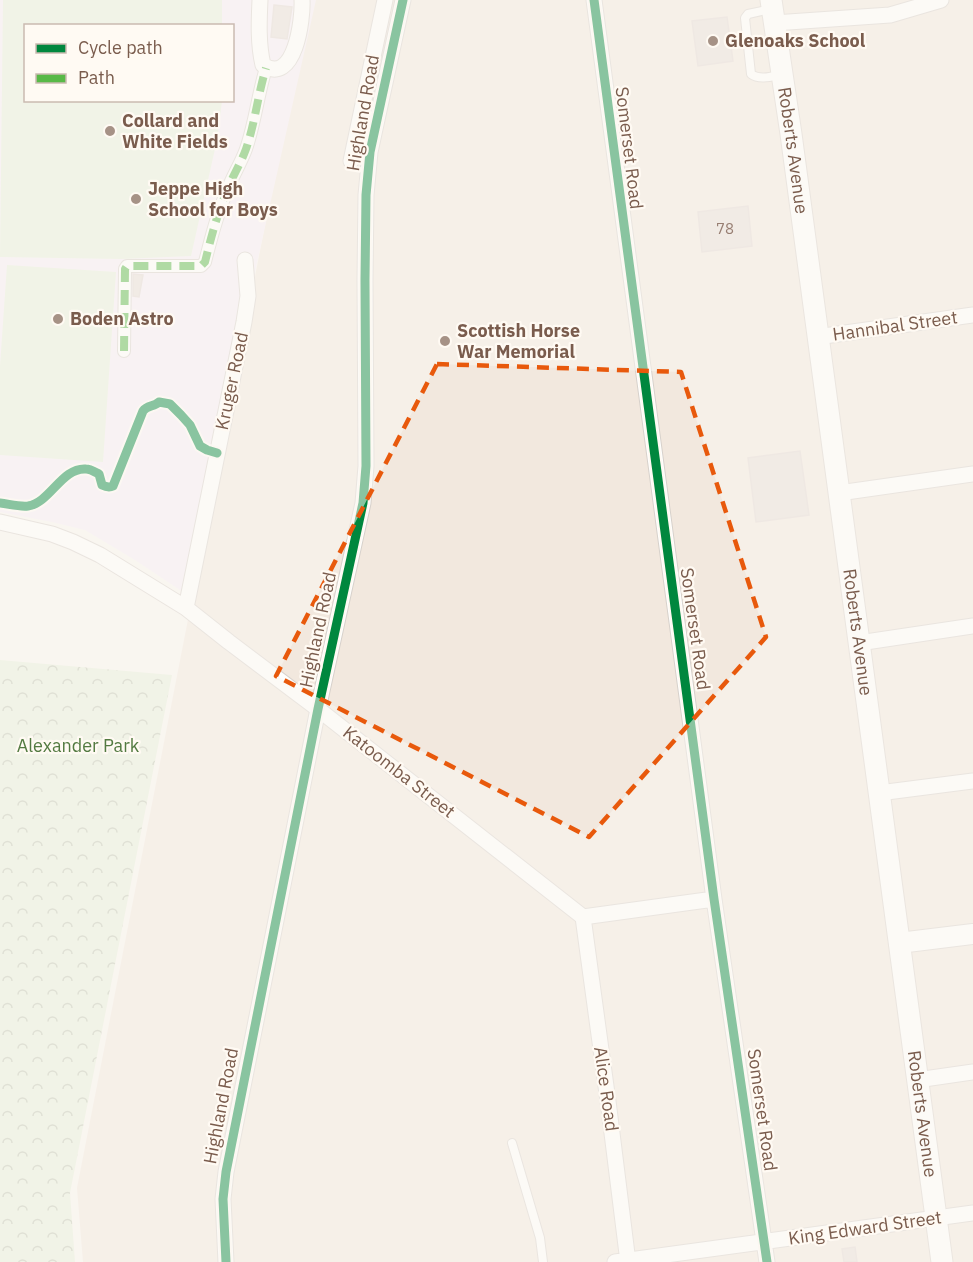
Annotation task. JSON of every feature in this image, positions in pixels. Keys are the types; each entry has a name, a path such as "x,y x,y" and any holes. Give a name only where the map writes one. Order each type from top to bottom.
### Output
{"main road":[{"name":"Roberts Avenue","path":"772,11 818,336 942,1262"}],"street":[{"path":"260,0 261,57 263,65 272,69 279,69 290,58 299,35 302,0"},
{"name":"Highland Road","path":"351,161 385,0"},
{"name":"Highland Road","path":"226,1262 223,1199 225,1172 318,709 363,503 368,172 372,139 402,0"},
{"name":"Somerset Road","path":"594,0 714,899 767,1262"},
{"path":"772,11 890,15 941,0"},
{"path":"124,351 125,269 127,266 201,266 205,262 221,206 245,151 266,68"},
{"name":"Kruger Road","path":"186,608 244,322 248,296 245,260"},
{"name":"Hannibal Street","path":"818,336 973,315"},
{"path":"839,493 973,474"},
{"name":"Katoomba Street","path":"0,522 52,534 72,542 100,555 186,608 583,917"},
{"path":"859,642 973,626"},
{"path":"879,793 973,780"},
{"path":"583,917 714,899"},
{"name":"Alice Road","path":"583,917 608,1101 624,1261"},
{"path":"899,943 973,934"},
{"path":"917,1080 973,1072"},
{"name":"King Edward Street","path":"624,1261 973,1213"}],"lane":[{"path":"772,11 748,14 745,18 751,74 760,78 782,75"},
{"path":"512,1143 540,1238 543,1262"}],"highlighted area":[{"path":"437,364 681,372 766,637 589,837 276,676"}],"shaded area":[{"name":"Jeppe High School for Boys","path":"0,0 316,0 183,592 85,530 0,512"},
{"path":"309,0 973,0 973,1262 83,1262 77,1188"}],"green space":[{"name":"Collard and White Fields","path":"3,0 222,0 222,24 24,24 24,102 222,102 217,140 191,256 121,259 0,257"},
{"name":"Boden Astro","path":"7,265 116,272 103,462 0,455 0,366"},
{"name":"Alexander Park","path":"0,660 172,675 70,1193 75,1262 0,1262"}],"building":[{"path":"274,5 292,7 287,39 271,37"},
{"name":"Glenoaks School","path":"727,17 733,61 698,66 692,21"},
{"path":"748,206 752,246 702,252 698,212"},
{"path":"133,274 143,275 139,297 133,296"},
{"path":"800,451 809,515 756,522 748,458"},
{"path":"855,1247 857,1262 844,1262 842,1249"}],"marked path":[{"path":"124,351 125,269 127,266 201,266 205,262 220,208 249,139 266,68"}],"cycle path":[{"path":"226,1262 223,1199 226,1172 318,709 363,503 366,466 366,195 370,152 403,0"},
{"path":"594,0 714,899 767,1262"},
{"path":"0,503 18,506 36,503 63,479 78,470 86,469 99,474 102,485 113,486 143,411 159,402 170,404 181,415 190,425 200,446 217,453"}],"place":[{"name":"Glenoaks School","path":"713,41"},
{"name":"Collard and White Fields","path":"110,131"},
{"name":"Jeppe High School for Boys","path":"136,199"},
{"name":"Boden Astro","path":"58,319"},
{"name":"Scottish Horse War Memorial","path":"445,341"}]}
